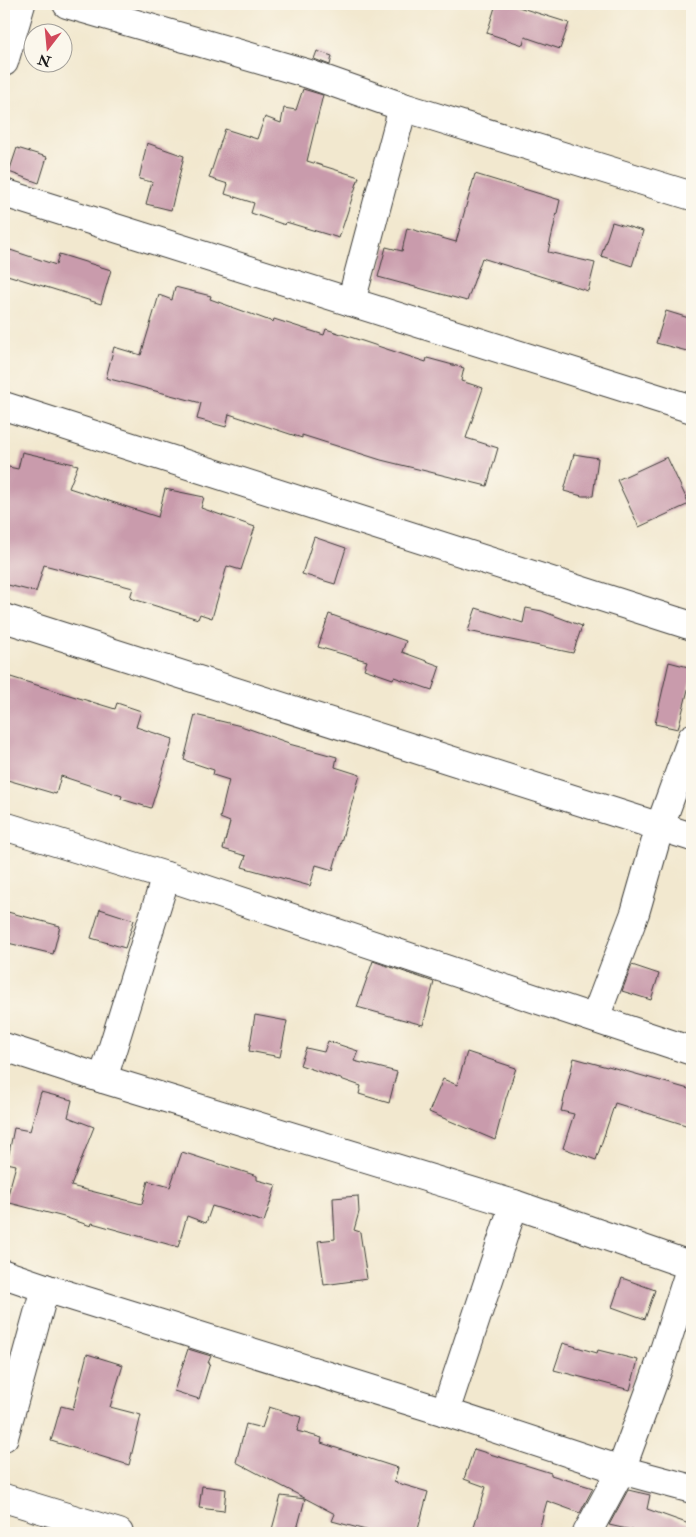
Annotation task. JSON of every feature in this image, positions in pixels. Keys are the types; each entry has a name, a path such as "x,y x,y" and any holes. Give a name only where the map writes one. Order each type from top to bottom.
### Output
{"street":[{"path":"4,62 21,4"},
{"path":"67,4 309,74 403,107 692,196"},
{"path":"352,302 403,107"},
{"path":"4,193 692,409"},
{"path":"4,406 692,626"},
{"path":"4,618 692,836"},
{"path":"595,1018 635,913 660,826 692,738"},
{"path":"4,826 166,876 692,1051"},
{"path":"103,1079 166,876"},
{"path":"4,1047 514,1204 692,1266 658,1370 621,1470 587,1533"},
{"path":"445,1412 514,1204"},
{"path":"4,1274 445,1412 621,1470 692,1489"},
{"path":"4,1437 45,1288"},
{"path":"4,1498 119,1533"}],"building":[{"path":"496,4 509,4 569,23 560,49 525,37 523,45 487,33"},
{"path":"317,51 332,56 330,65 314,59"},
{"path":"303,89 323,95 307,161 359,177 339,238 286,222 285,225 251,213 254,203 225,194 228,184 209,178 225,129 257,139 265,117 281,123 284,108 296,110"},
{"path":"147,143 184,156 171,210 146,204 152,182 139,179"},
{"path":"17,148 47,157 39,183 9,172"},
{"path":"475,174 560,200 548,252 595,263 588,291 482,258 467,301 378,277 386,247 402,251 407,228 456,242"},
{"path":"612,222 643,231 632,266 601,256"},
{"path":"4,248 56,265 59,254 111,270 101,304 4,274"},
{"path":"175,287 211,296 210,299 273,322 274,319 324,335 326,329 426,362 427,358 464,368 461,381 483,388 466,438 498,448 487,486 381,460 302,435 302,438 229,414 226,427 197,419 201,403 106,378 114,347 141,355 159,295 172,300"},
{"path":"666,311 692,319 692,333 687,351 656,343"},
{"path":"22,452 78,465 69,488 158,517 165,489 204,497 201,508 255,527 241,570 227,566 212,618 200,614 198,619 130,598 133,588 44,565 36,592 4,584 4,466 18,469"},
{"path":"574,454 598,458 593,496 582,496 564,491"},
{"path":"667,457 689,504 639,527 617,480"},
{"path":"314,537 346,548 335,584 302,574"},
{"path":"476,608 523,623 526,608 542,611 582,626 573,653 468,631"},
{"path":"329,614 406,641 402,652 440,666 432,690 364,669 367,661 318,647"},
{"path":"669,662 692,668 678,729 655,724"},
{"path":"4,675 115,709 117,703 141,711 136,727 173,739 151,808 121,799 122,796 61,776 56,794 4,779"},
{"path":"195,715 241,726 289,744 337,757 335,767 360,775 333,870 316,865 310,886 242,867 246,856 223,849 230,822 220,818 229,780 213,775 214,770 184,760"},
{"path":"100,909 134,920 125,948 91,938"},
{"path":"4,911 60,926 53,954 4,942"},
{"path":"373,961 434,982 423,1025 357,1007"},
{"path":"632,965 659,974 651,1000 622,991"},
{"path":"255,1015 287,1021 280,1057 249,1051"},
{"path":"328,1041 358,1051 354,1061 397,1072 389,1103 359,1094 361,1086 300,1065 306,1048 324,1052"},
{"path":"467,1052 516,1068 495,1140 429,1112 443,1079 457,1085"},
{"path":"574,1058 692,1090 692,1127 615,1103 596,1160 563,1148 574,1114 561,1111"},
{"path":"41,1092 72,1100 68,1117 94,1127 71,1186 142,1204 148,1181 170,1187 182,1152 257,1176 257,1180 276,1185 264,1222 212,1206 206,1223 187,1216 178,1247 92,1223 91,1226 6,1202 16,1165 7,1163 14,1128 30,1131"},
{"path":"358,1196 359,1212 354,1230 360,1232 367,1279 324,1285 318,1241 335,1239 333,1198"},
{"path":"622,1278 655,1290 645,1319 612,1307"},
{"path":"563,1343 597,1353 598,1350 638,1360 630,1390 554,1370"},
{"path":"188,1349 211,1356 199,1399 174,1391"},
{"path":"87,1354 123,1365 110,1407 141,1415 129,1465 51,1441 61,1406 73,1409"},
{"path":"269,1407 301,1417 297,1431 322,1438 321,1443 398,1468 394,1482 428,1492 417,1533 377,1533 332,1521 335,1514 236,1462 246,1424 262,1428"},
{"path":"474,1449 593,1488 580,1513 547,1501 538,1533 472,1533 486,1487 464,1479"},
{"path":"202,1486 226,1489 224,1511 199,1508"},
{"path":"628,1490 650,1495 647,1509 692,1525 692,1533 645,1533 609,1525"},
{"path":"281,1496 305,1499 296,1533 271,1533"}]}
